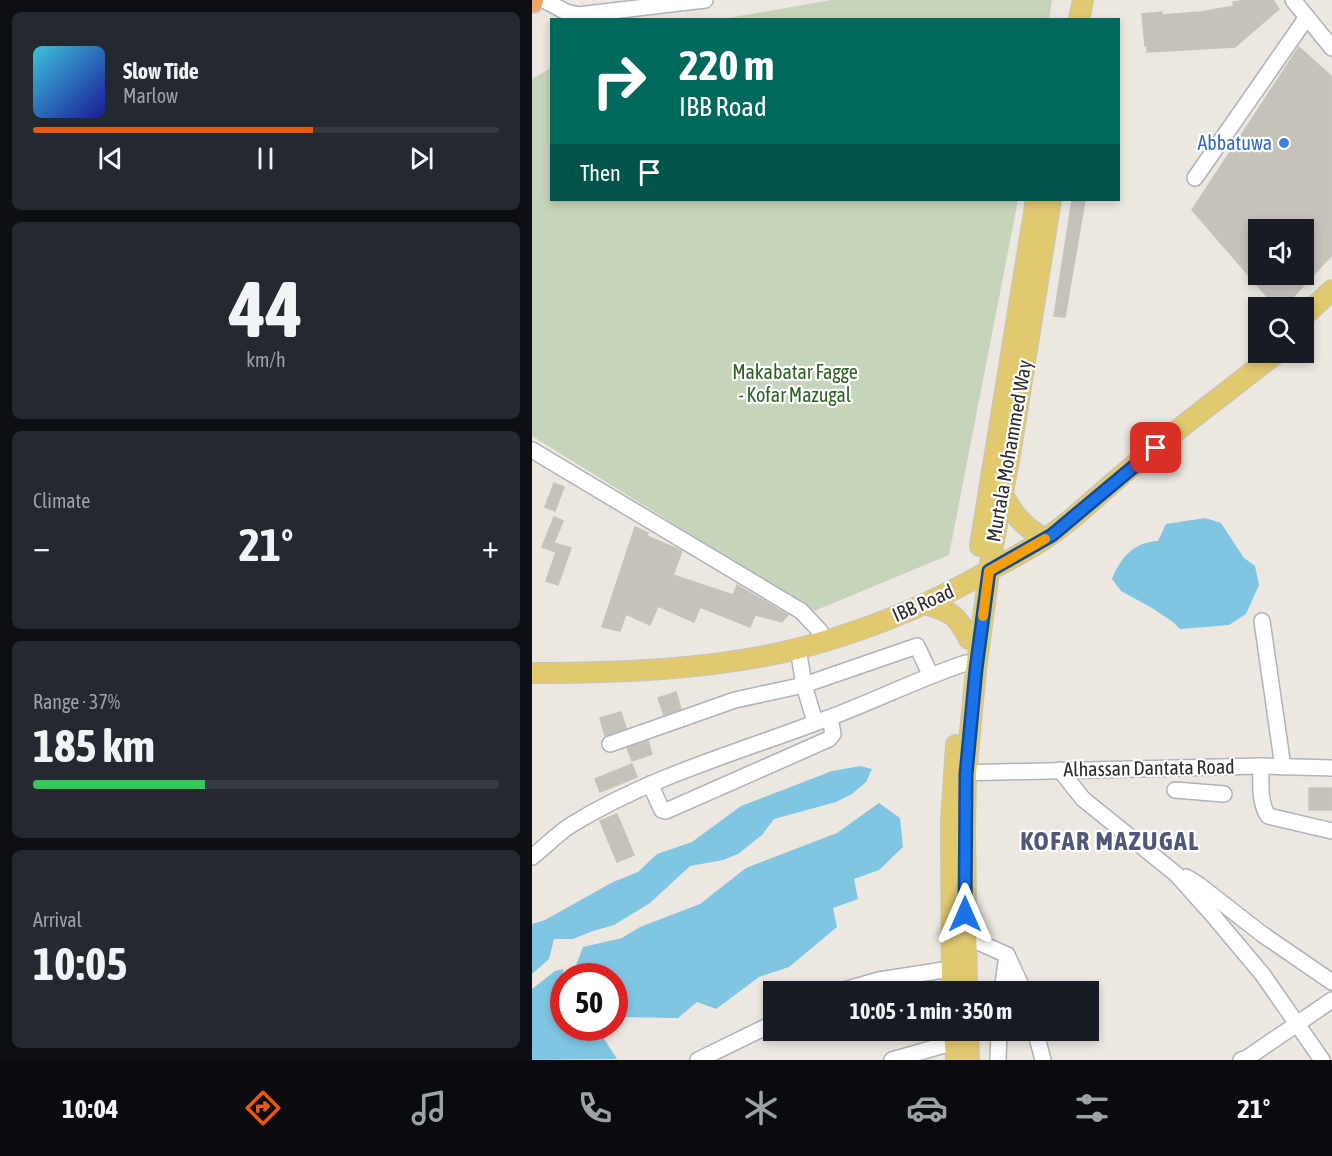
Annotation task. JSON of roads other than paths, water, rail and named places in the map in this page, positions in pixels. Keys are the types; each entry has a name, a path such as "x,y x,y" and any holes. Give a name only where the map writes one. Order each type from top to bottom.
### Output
{"main road":[{"path":"1068,18 1071,0"},
{"path":"1079,18 1083,0"},
{"name":"Murtala Mohammed Way","path":"967,981 960,774 976,669 998,428 1036,201"},
{"name":"Murtala Mohammed Way","path":"951,981 960,774 969,639 984,567 1003,495 1051,201"},
{"path":"1314,307 1332,290"},
{"path":"1314,321 1332,305"},
{"name":"IBB Road","path":"532,673 654,669 741,660 798,648 860,630 925,604 1036,534 1073,506 1129,455 1248,361"},
{"name":"IBB Road","path":"532,662 623,659 734,648 820,632 883,610 1036,545 1067,524 1132,466 1264,363"},
{"path":"1003,495 1013,514 1036,534"},
{"path":"925,604 949,611 956,616 969,639"},
{"path":"958,1041 969,1060"}],"street":[{"path":"544,0 566,12 578,15 705,0"},
{"path":"1293,0 1332,48"},
{"path":"1195,178 1307,18"},
{"path":"532,450 801,611 820,632"},
{"path":"1262,621 1283,766"},
{"path":"610,744 735,700 804,685 918,646 930,674"},
{"path":"650,784 662,810 666,811 829,739 833,734 822,720 804,685 798,648"},
{"path":"532,857 570,826 650,784 822,720 930,674 966,663"},
{"path":"1261,766 1262,800 1268,816 1332,831"},
{"name":"Alhassan Dantata Road","path":"960,774 1261,766 1332,768"},
{"path":"1207,793 1208,768"},
{"path":"1060,770 1083,799 1176,874 1263,975 1322,1060"},
{"path":"1175,790 1224,794"},
{"path":"1176,874 1189,878 1262,934 1332,982"},
{"path":"965,936 1007,955 1019,981"},
{"path":"1003,981 1007,955"},
{"path":"876,981 950,969"},
{"path":"1241,1060 1332,1000"},
{"path":"698,1060 763,1028"},
{"path":"892,1060 958,1041"},
{"path":"998,1060 999,1041"},
{"path":"1038,1041 1044,1060"}],"water":[{"path":"1205,518 1221,523 1244,558 1255,566 1259,585 1246,614 1229,625 1180,629 1152,608 1121,591 1112,579 1129,552 1142,544 1158,541 1166,524"},
{"path":"860,766 872,769 866,782 852,794 836,802 774,819 762,835 738,854 723,860 690,866 650,903 614,925 573,939 554,939 549,959 532,974 532,924 545,920 613,882 638,872 657,854 692,842 741,806 832,771"},
{"path":"879,803 900,818 903,847 879,870 854,879 858,899 833,908 837,927 789,967 759,977 716,1009 697,1002 678,1018 628,1017 628,963 577,963 583,947 622,938 640,927 700,904 746,868 837,833"},
{"path":"550,975 550,1041 605,1041 617,1059 532,1060 532,989"}],"place":[{"name":"Abbatuwa","path":"1284,143"}],"district":[{"name":"KOFAR MAZUGAL","path":"1110,841"}],"park label":[{"name":"Makabatar Fagge - Kofar Mazugal","path":"795,384"}]}
